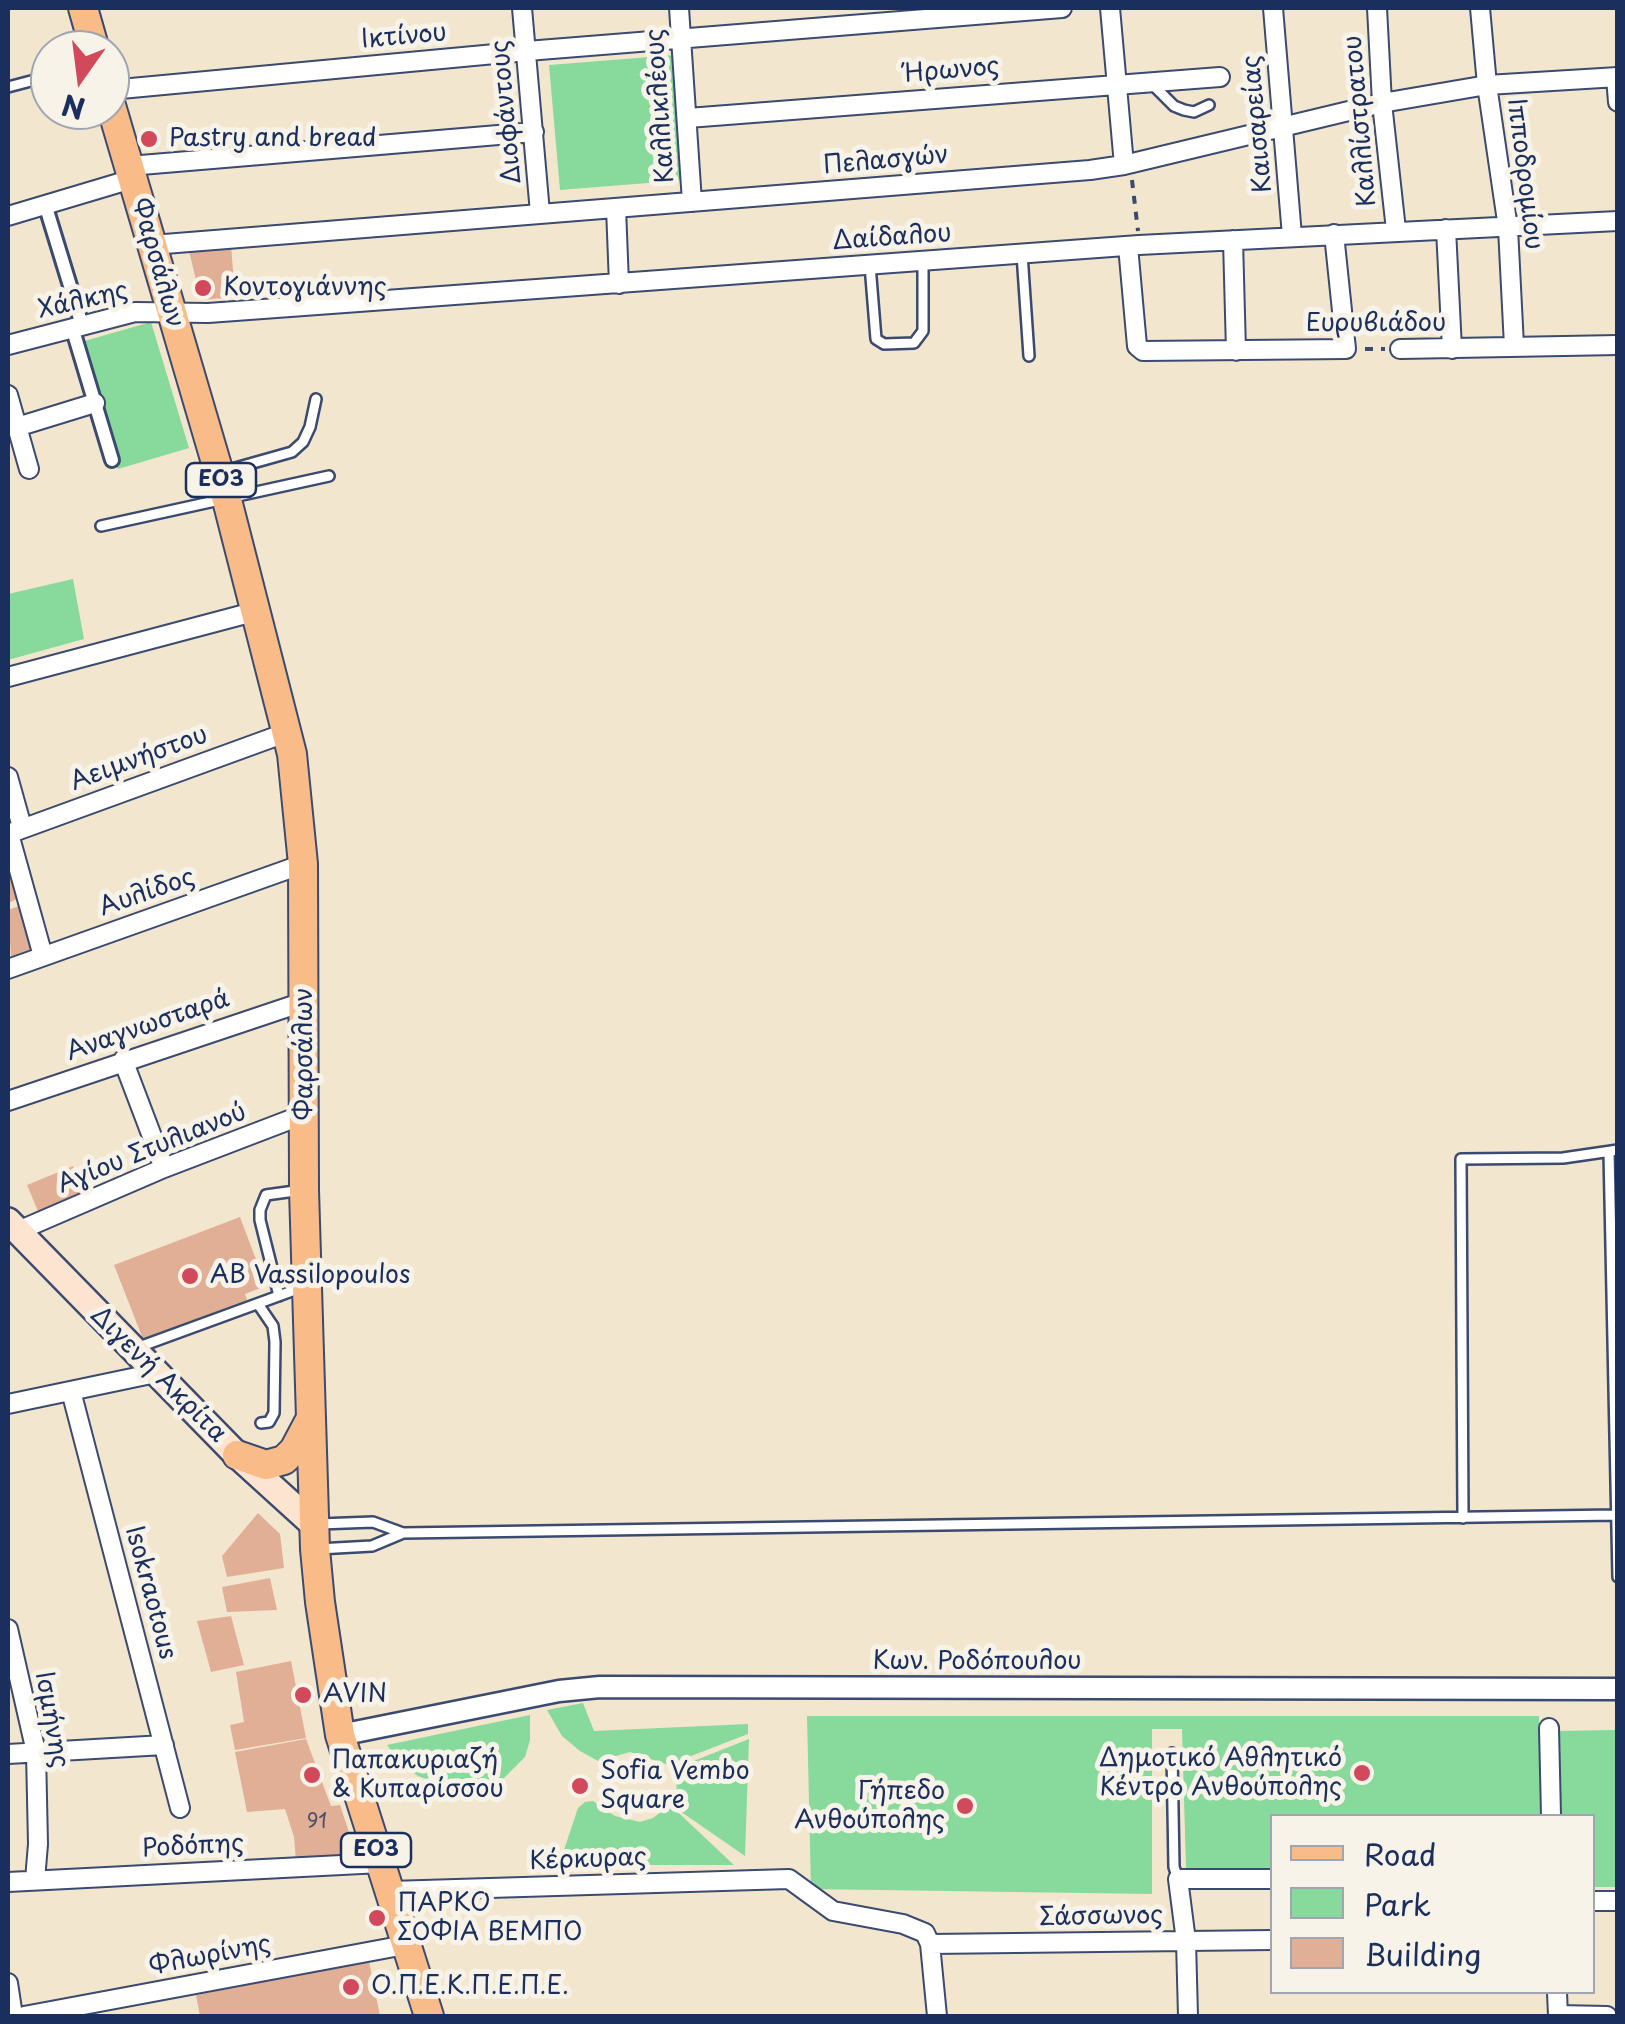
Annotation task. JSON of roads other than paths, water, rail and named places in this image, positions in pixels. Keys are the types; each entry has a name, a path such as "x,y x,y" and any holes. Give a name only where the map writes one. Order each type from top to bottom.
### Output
{"main road":[{"name":"Φαρσάλων","path":"118,130 257,611 296,780 303,864 304,1190 315,1537 325,1650 340,1736 429,2016"},
{"name":"Διγενή Ακρίτα","path":"12,1226 315,1537"},
{"path":"237,1455 266,1465 284,1460 312,1417"}],"street":[{"name":"Διοφάντους","path":"522,8 540,213"},
{"name":"Καλλικλέους","path":"680,8 692,202"},
{"name":"Ικτίνου","path":"130,88 1062,8"},
{"path":"1110,8 1127,164"},
{"name":"Καισαρείας","path":"1273,8 1292,236"},
{"name":"Καλλίστρατου","path":"1377,8 1382,103 1396,230"},
{"name":"Ιπποδρομίου","path":"1480,8 1508,228 1514,346"},
{"name":"Ήρωνος","path":"688,118 1220,77"},
{"path":"1616,77 1618,102"},
{"name":"Πελασγών","path":"152,246 1127,164 1382,103 1487,85 1616,77"},
{"path":"8,216 130,173 534,132"},
{"path":"45,204 94,404 112,460"},
{"path":"616,208 620,284"},
{"name":"Δαίδαλου","path":"172,314 1133,246 1618,221"},
{"path":"1446,229 1452,348"},
{"name":"Ευρυβιάδου","path":"1133,246 1138,346 1149,353 1346,349 1334,234"},
{"path":"1233,240 1236,350"},
{"name":"Χάλκης","path":"8,345 135,312 172,314"},
{"name":"Ευρυβιάδου","path":"1400,349 1618,345"},
{"path":"8,395 29,470"},
{"path":"17,427 94,404"},
{"path":"8,678 257,611"},
{"name":"Αειμνήστου","path":"13,832 288,732"},
{"path":"8,777 13,832 43,956"},
{"name":"Αυλίδος","path":"8,969 303,864"},
{"name":"Αναγνωσταρά","path":"8,1102 306,1001"},
{"path":"123,1060 164,1168"},
{"name":"Αγίου Στυλιανού","path":"12,1226 305,1114"},
{"path":"8,1404 156,1373"},
{"name":"Isokraotous","path":"71,1391 180,1808"},
{"name":"Ισμήνης","path":"8,1630 36,1752 36,1880"},
{"name":"Κων. Ροδόπουλου","path":"340,1736 600,1686 1618,1689"},
{"path":"1549,1728 1551,1814"},
{"path":"8,1754 164,1745"},
{"name":"Ροδόπης","path":"8,1882 380,1863"},
{"path":"1188,2016 1186,1941 1178,1879 1270,1878"},
{"name":"Κέρκυρας","path":"390,1892 788,1879 833,1911 916,1928 928,1936 930,1944"},
{"name":"Σάσσωνος","path":"930,1944 1270,1940"},
{"path":"930,1944 937,2016"},
{"name":"Φλωρίνης","path":"24,2016 404,1946"},
{"path":"8,1983 13,2016"},
{"path":"1558,2016 1607,2016"}],"lane":[{"path":"1151,83 1174,106 1184,110 1194,112 1208,105"},
{"path":"1022,254 1030,356"},
{"path":"870,265 876,339 884,344 914,343 923,331 922,261"},
{"path":"218,472 292,452 303,442 310,427 316,399"},
{"path":"101,526 329,476"},
{"path":"1464,1518 1462,1159 1564,1158 1613,1150 1614,1515 1618,1577"},
{"path":"279,1296 260,1220 262,1200 272,1192 304,1190"},
{"path":"132,1349 307,1286"},
{"path":"258,1304 273,1326 275,1342 274,1413 269,1422 261,1423"},
{"path":"315,1537 373,1522 402,1533 1614,1515"},
{"path":"315,1537 372,1546 402,1533"},
{"path":"1172,1754 1174,1867 1178,1879"}],"place":[{"name":"Pastry and bread","path":"149,139"},
{"name":"Κοντογιάννης","path":"203,288"},
{"name":"AB Vassilopoulos","path":"190,1276"},
{"name":"AVIN","path":"303,1695"},
{"name":"Δημοτικό Αθλητικό Κέντρο Ανθούπολης","path":"1362,1773"},
{"name":"Παπακυριαζή & Κυπαρίσσου","path":"312,1775"},
{"name":"Sofia Vembo Square","path":"580,1786"},
{"name":"Γήπεδο Ανθούπολης","path":"965,1806"},
{"name":"ΠΑΡΚΟ ΣΟΦΙΑ ΒΕΜΠΟ","path":"377,1918"},
{"name":"Ο.Π.Ε.Κ.Π.Ε.Π.Ε.","path":"351,1987"}]}
